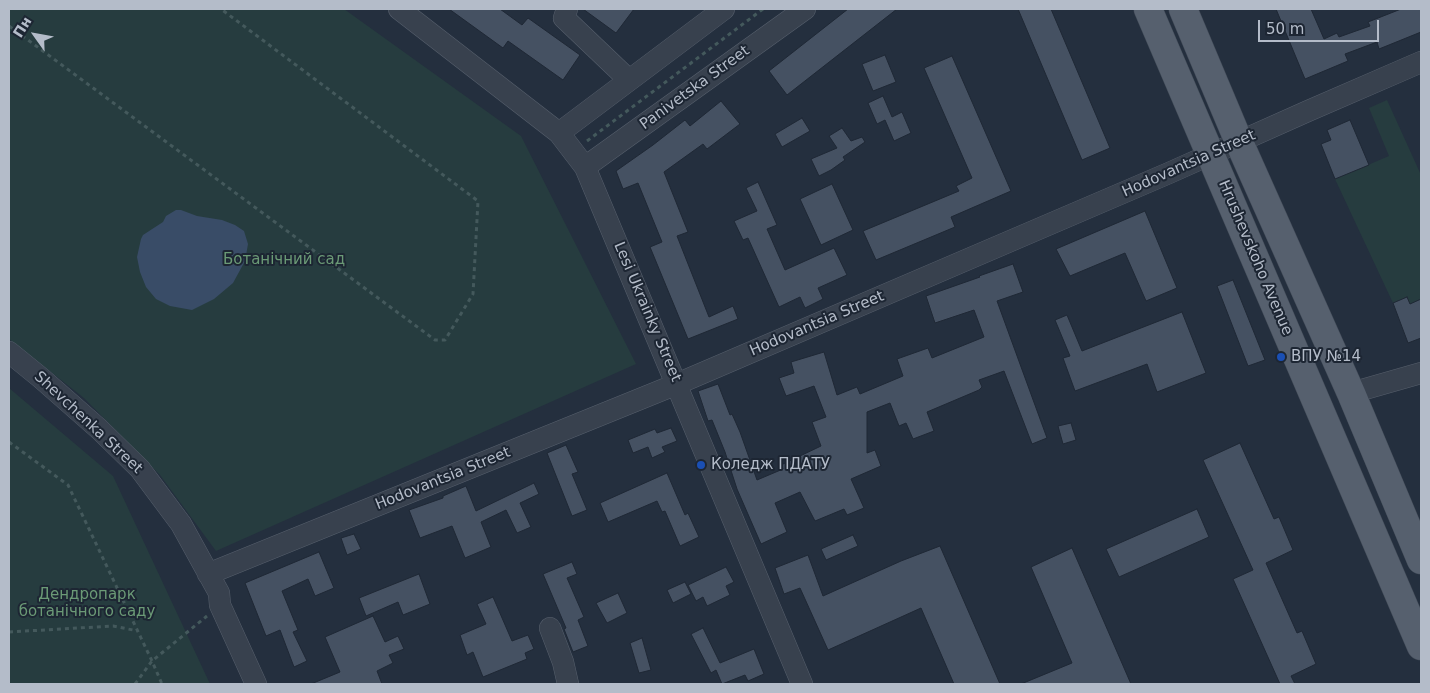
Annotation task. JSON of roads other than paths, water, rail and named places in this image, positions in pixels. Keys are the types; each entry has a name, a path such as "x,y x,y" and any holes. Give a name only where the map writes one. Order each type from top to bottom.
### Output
{"main road":[{"name":"Hrushevskoho Avenue","path":"1148,9 1421,646"},
{"name":"Hrushevskoho Avenue","path":"1183,9 1239,142 1351,393 1421,560"}],"street":[{"path":"558,133 724,9"},
{"name":"Panivetska Street","path":"585,167 805,9"},
{"name":"Lesi Ukrainky Street","path":"401,10 558,133 585,167 802,684"},
{"path":"561,12 629,80"},
{"name":"Hodovantsia Street","path":"208,574 677,384 1421,62"},
{"name":"Shevchenka Street","path":"9,352 99,428 140,470 181,524 219,593 220,604 256,684"},
{"path":"1351,393 1421,373"},
{"path":"550,628 563,662 568,684"}],"water":[{"path":"176,210 222,220 235,225 244,231 248,244 245,261 233,283 214,299 192,310 170,306 156,299 146,287 137,257 143,235 163,222 166,216"}],"place":[{"name":"ВПУ №14","path":"1281,357"},
{"name":"Коледж ПДАТУ","path":"701,465"}],"park label":[{"name":"Ботанічний сад","path":"284,260"},
{"name":"Дендропарк ботанічного саду","path":"87,604"}]}
